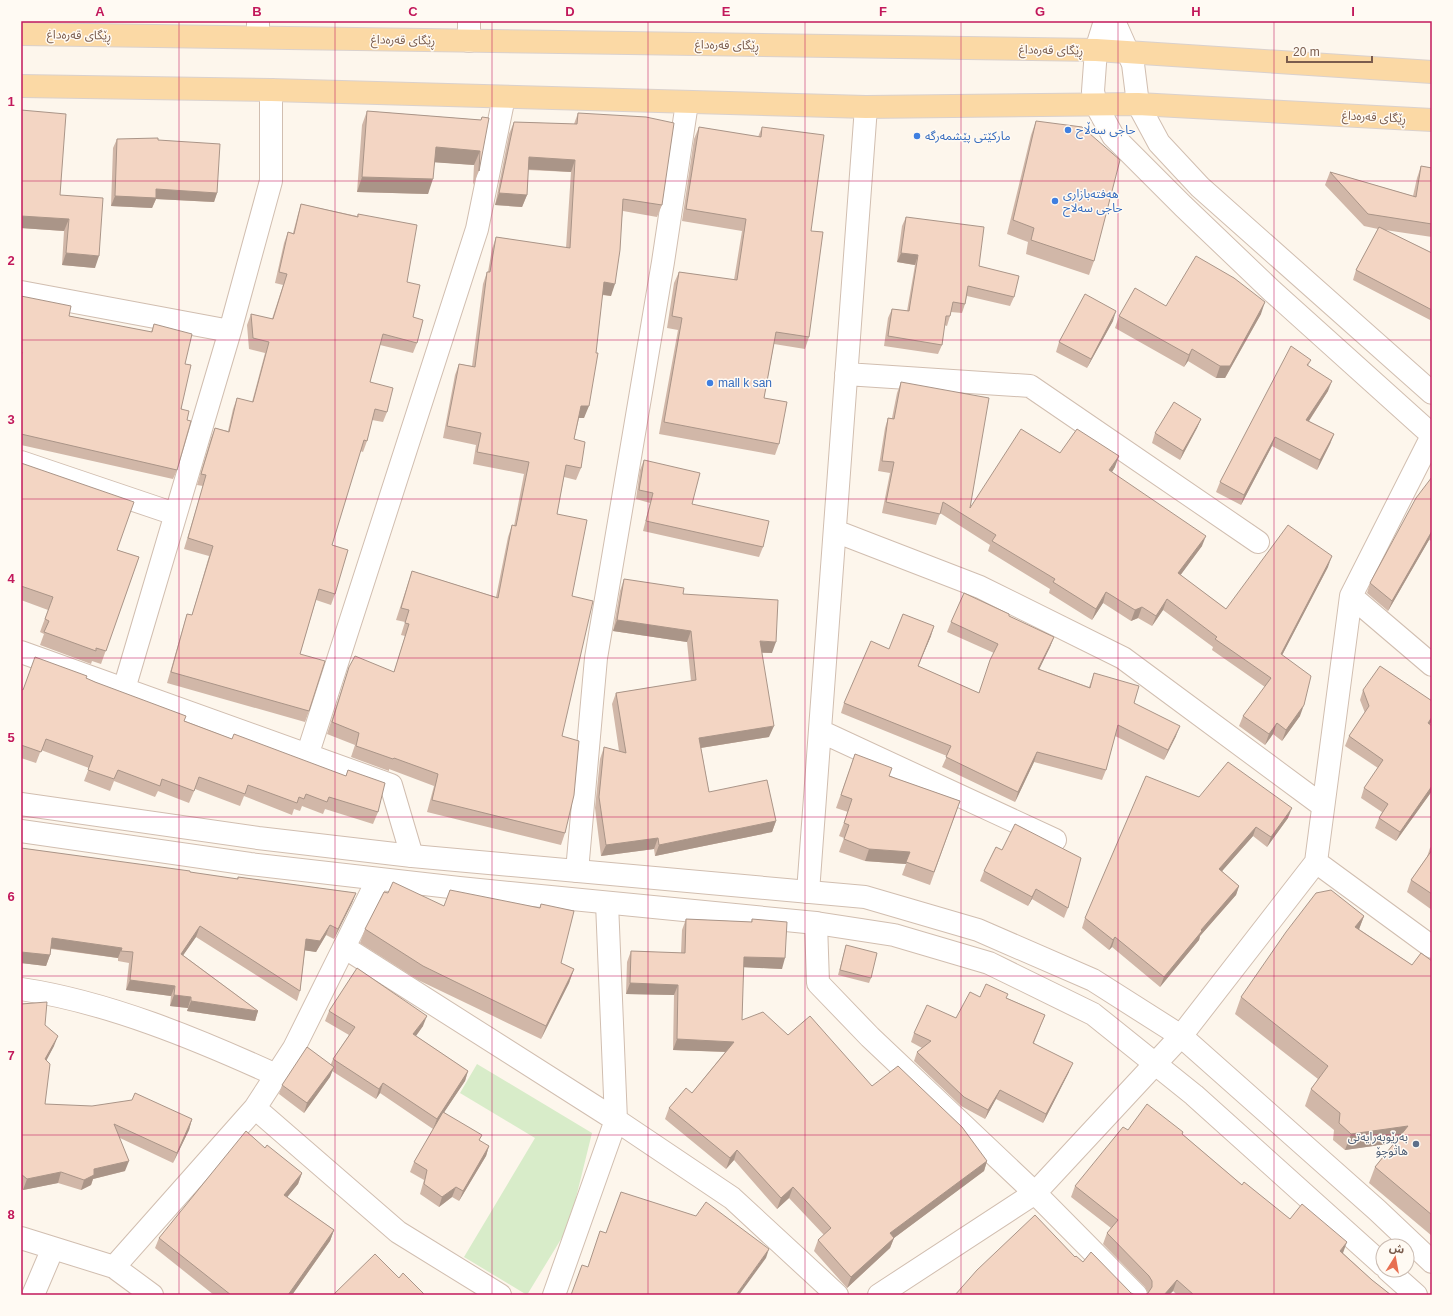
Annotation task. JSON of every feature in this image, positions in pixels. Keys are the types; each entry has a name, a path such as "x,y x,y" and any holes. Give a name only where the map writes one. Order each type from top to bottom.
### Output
{"main road":[{"name":"ڕێگای قەرەداغ","path":"21,34 258,29 469,31 1096,50 1432,72"},
{"name":"ڕێگای قەرەداغ","path":"21,86 270,90 866,107 1138,104 1432,120"}],"street":[{"path":"879,1295 1034,1193 1154,1063 1181,1036 1316,862 1351,596 1432,436 1272,291 1183,206 1113,136 1096,105 1093,92 1096,50 1104,21"},
{"path":"1114,21 1133,64 1138,104 1159,143 1200,187 1432,392"},
{"path":"124,689 230,331 271,180 270,90"},
{"path":"307,756 478,229 504,97"},
{"path":"577,870 596,658 663,262 687,103"},
{"path":"808,892 866,107"},
{"path":"21,292 230,331"},
{"path":"846,374 1030,386 1258,542"},
{"path":"21,462 175,514"},
{"path":"835,531 980,587 1123,658 1323,806"},
{"path":"1351,596 1432,665"},
{"path":"21,652 391,785 412,856"},
{"path":"820,731 1055,840"},
{"path":"21,804 258,838 412,856 865,897 978,930 1092,980 1181,1036 1377,1210 1432,1262"},
{"path":"21,831 250,864 378,879 816,923 894,934 990,963 1093,1014 1194,1095 1375,1258"},
{"path":"1316,862 1432,947"},
{"path":"114,1267 255,1108 294,1048 378,879"},
{"path":"554,1295 616,1120 607,903"},
{"path":"816,923 818,983 870,1037 1034,1193 1136,1295"},
{"path":"344,947 616,1120 732,1198 836,1295"},
{"path":"21,989 50,993 80,1001 190,1038 276,1075"},
{"path":"255,1108 398,1232 500,1295"},
{"path":"21,1238 114,1267 152,1295"},
{"path":"33,1295 53,1248"},
{"path":"1397,1278 1416,1295"}],"green space":[{"path":"477,1064 592,1133 569,1226 527,1295 464,1257 535,1138 460,1093"}],"building":[{"path":"21,110 66,114 60,195 103,198 99,256 66,253 69,219 21,216"},
{"path":"367,111 481,120 482,117 489,118 479,171 480,151 436,147 433,179 362,177"},
{"path":"578,113 646,117 674,123 662,205 623,199 620,250 615,284 604,282 596,353 598,353 589,406 581,406 574,439 585,442 581,468 566,465 557,514 587,520 572,596 593,601 562,736 579,741 574,795 565,833 432,800 438,774 356,746 359,733 332,722 349,667 355,656 394,672 409,624 405,623 409,610 401,608 412,571 498,598 512,525 516,526 529,462 477,452 481,433 447,426 459,364 475,367 487,272 490,272 496,237 570,248 575,160 529,157 527,195 499,193 514,122 577,124"},
{"path":"1036,121 1082,127 1120,160 1094,261 1031,240 1034,228 1013,220"},
{"path":"699,127 761,137 762,127 824,135 811,231 823,232 809,337 776,332 764,398 787,402 779,444 664,422 682,318 672,316 679,272 737,280 746,219 686,209"},
{"path":"158,138 158,140 220,144 217,193 156,189 156,198 115,196 117,139"},
{"path":"1421,166 1432,168 1432,224 1368,214 1330,172 1416,197"},
{"path":"301,204 358,217 358,214 417,225 407,282 420,285 413,317 423,320 417,343 383,334 370,382 393,388 387,412 375,409 367,441 364,440 332,545 348,550 335,594 319,589 300,654 325,661 309,711 171,672 187,614 192,615 213,546 188,538 206,475 201,474 215,428 229,432 237,398 253,402 269,342 253,338 251,314 273,319 287,274 279,272 288,232 294,234"},
{"path":"906,217 984,227 979,266 1019,276 1014,297 968,286 965,304 953,302 950,316 946,316 942,345 888,336 892,309 909,311 918,255 901,253"},
{"path":"1379,227 1432,253 1432,310 1356,270"},
{"path":"1196,256 1234,278 1265,302 1230,366 1220,366 1192,349 1189,355 1119,316 1135,288 1166,306"},
{"path":"1085,294 1116,311 1091,359 1059,342"},
{"path":"21,296 71,306 69,316 152,332 154,324 192,334 185,364 191,365 181,409 189,411 187,420 191,421 177,470 21,434"},
{"path":"1291,346 1311,360 1307,365 1332,381 1306,420 1334,434 1320,460 1275,437 1244,495 1220,482"},
{"path":"901,382 989,398 970,508 1021,429 1060,453 1077,429 1119,456 1109,470 1206,536 1178,573 1226,609 1288,525 1332,556 1281,654 1311,676 1304,705 1286,730 1277,723 1269,734 1243,716 1271,678 1215,639 1217,637 1167,599 1156,616 1142,607 1135,610 1106,592 1096,609 1053,582 1055,579 992,541 996,535 943,502 940,514 886,502 894,462 882,461 888,418 894,419"},
{"path":"1174,402 1201,419 1183,451 1155,433"},
{"path":"644,460 700,473 692,504 769,521 763,547 646,521 653,493 639,490"},
{"path":"21,463 134,502 117,550 139,557 106,651 96,648 96,651 44,632 49,621 45,619 53,597 21,586"},
{"path":"1432,477 1432,531 1392,601 1370,583 1416,498"},
{"path":"624,579 684,588 683,594 778,600 776,642 760,641 774,726 699,738 709,792 767,780 776,821 659,845 658,838 606,845 599,797 604,747 626,753 616,693 696,680 691,631 617,620"},
{"path":"964,593 1054,637 1038,669 1090,688 1094,673 1139,686 1134,703 1180,726 1168,750 1118,725 1106,770 1037,752 1018,792 946,757 951,746 844,703 871,641 889,649 903,614 934,626 918,666 979,693 990,660 998,644 951,622"},
{"path":"35,657 87,676 86,678 95,682 186,716 184,721 232,739 234,734 346,776 348,770 385,783 378,812 329,797 327,802 306,794 304,799 299,797 297,803 248,785 245,794 199,777 194,791 162,779 160,786 118,770 114,779 88,770 93,756 46,739 41,752 21,745 21,689 23,690"},
{"path":"1380,666 1432,701 1432,717 1428,723 1432,726 1432,786 1400,832 1379,818 1388,804 1364,788 1383,760 1349,736 1369,706 1363,690"},
{"path":"855,754 892,768 889,776 960,801 934,872 906,862 910,852 869,849 844,839 849,825 844,823 852,799 841,795"},
{"path":"1228,762 1292,808 1271,837 1256,827 1219,869 1239,886 1201,930 1202,931 1164,977 1115,937 1113,940 1085,918 1146,776 1199,797"},
{"path":"1015,824 1081,858 1068,908 1036,889 1032,897 984,871 996,847 1002,850"},
{"path":"21,848 238,879 238,877 356,893 338,929 330,925 320,941 306,939 300,991 200,926 181,954 258,1011 191,1001 191,997 174,995 175,986 130,980 133,952 121,951 122,948 52,938 50,955 21,952"},
{"path":"1432,850 1432,894 1411,880"},
{"path":"393,882 444,906 450,890 540,908 541,904 574,911 561,963 574,969 546,1026 423,966 365,929 384,892 388,893"},
{"path":"1331,890 1364,916 1355,927 1412,965 1421,953 1432,961 1432,1215 1375,1167 1408,1126 1351,1134 1339,1123 1340,1113 1311,1089 1328,1066 1241,997 1286,932 1316,893"},
{"path":"686,919 752,922 752,919 787,922 785,958 744,957 742,1020 763,1012 788,1035 810,1016 872,1086 898,1066 962,1127 987,1161 890,1233 894,1238 851,1277 818,1240 831,1228 793,1187 781,1198 737,1150 730,1158 669,1108 686,1088 692,1093 734,1042 677,1039 678,985 630,983 631,951 685,953"},
{"path":"846,945 877,953 871,978 840,970"},
{"path":"357,968 427,1016 413,1034 468,1071 437,1119 383,1083 379,1089 333,1059 355,1027 329,1011"},
{"path":"986,984 1008,994 1006,998 1045,1015 1033,1043 1073,1063 1046,1114 1000,1090 988,1110 964,1097 917,1052 931,1041 914,1033 927,1005 956,1018 970,992 980,997"},
{"path":"47,1002 45,1025 58,1036 45,1059 50,1064 45,1104 92,1106 132,1100 135,1093 192,1119 177,1153 114,1124 129,1161 94,1169 94,1175 84,1180 61,1172 27,1179 21,1174 21,1004"},
{"path":"307,1047 334,1067 307,1103 282,1085"},
{"path":"1147,1104 1183,1132 1182,1134 1242,1185 1244,1182 1290,1219 1302,1204 1347,1242 1340,1251 1391,1295 1194,1295 1177,1280 1164,1295 1145,1295 1152,1287 1152,1281 1149,1276 1107,1233 1118,1220 1075,1186 1123,1127 1128,1130"},
{"path":"443,1112 482,1135 479,1140 489,1146 463,1191 456,1187 442,1197 424,1184 427,1170 414,1162"},
{"path":"246,1131 265,1148 267,1145 302,1173 284,1195 334,1230 288,1295 231,1295 159,1238"},
{"path":"621,1192 696,1216 706,1202 769,1249 736,1295 571,1295 582,1265 588,1267 600,1231 606,1233"},
{"path":"1035,1215 1075,1257 1076,1256 1083,1262 1091,1252 1131,1293 1135,1295 955,1295 977,1270"},
{"path":"375,1254 399,1278 403,1273 425,1295 333,1295"}],"place":[{"name":"حاجی سەڵاح","path":"1068,130"},
{"name":"مارکێتی پێشمەرگە","path":"917,136"},
{"name":"هەفتەبازاری حاجی سەلاح","path":"1055,201"},
{"name":"mall k san","path":"710,383"},
{"name":"بەڕێوبەرایەتی هاتوچۆ","path":"1416,1144"}]}
